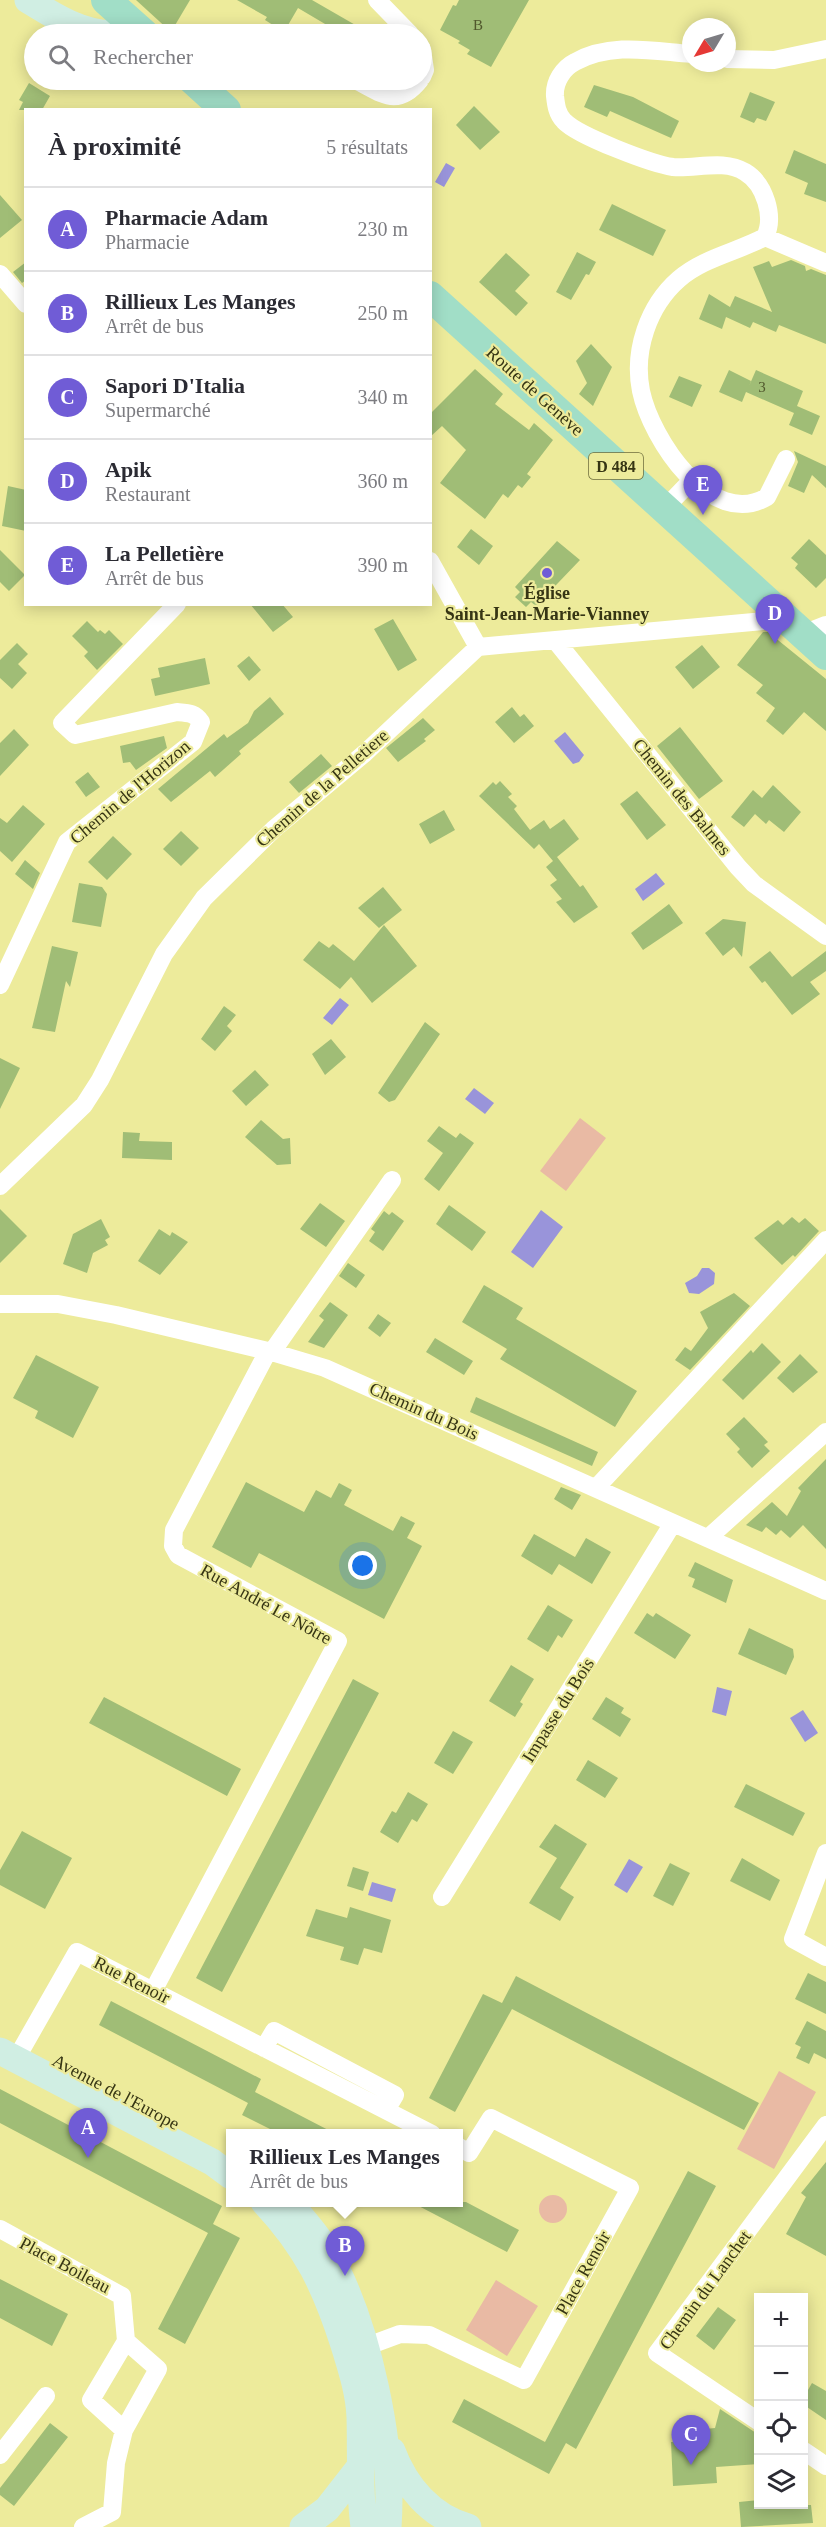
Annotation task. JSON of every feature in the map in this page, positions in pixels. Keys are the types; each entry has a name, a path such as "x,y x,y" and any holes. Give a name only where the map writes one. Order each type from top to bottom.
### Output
{"main road":[{"path":"209,90 224,108"},
{"name":"Route de Genève","path":"432,298 664,509 805,626 826,655"}],"street":[{"path":"28,0 67,24"},
{"path":"377,0 400,24"},
{"path":"682,53 626,49 609,50 587,56 572,63 560,75 554,91 556,108 564,121 578,130 650,163 675,167 726,166 745,172 759,185 768,207 769,228 765,237 713,258 679,279 652,311 645,328 641,349 641,391 649,415 682,471 692,482 727,501 744,506 756,504 767,497 786,459"},
{"path":"736,59 774,60 826,50"},
{"path":"376,90 388,96 399,97 411,90"},
{"path":"765,237 826,263"},
{"path":"0,274 24,302"},
{"path":"664,509 692,482"},
{"path":"432,565 478,647 555,640 805,626"},
{"name":"Chemin de l'Horizon","path":"0,985 67,842 193,742 199,733 201,722 196,715 177,712 75,735 62,723 175,606"},
{"name":"Chemin des Balmes","path":"555,640 738,867 754,884 826,936"},
{"name":"Chemin de la Pelletiere","path":"0,1186 84,1105 100,1080 164,954 204,898 274,829 365,753 478,647"},
{"path":"270,1351 392,1180"},
{"path":"596,1488 826,1240"},
{"name":"Chemin du Bois","path":"0,1304 58,1304 79,1307 270,1351 356,1380 826,1591"},
{"name":"Rue André Le Nôtre","path":"153,1991 338,1641 178,1555 173,1546 174,1530 270,1351"},
{"path":"708,1538 826,1432"},
{"name":"Impasse du Bois","path":"442,1897 673,1523"},
{"path":"826,1853 793,1939 826,1957"},
{"name":"Rue Renoir","path":"14,2051 77,1952 424,2129"},
{"name":"Avenue de l'Europe","path":"0,2031 14,2051 212,2162 226,2172"},
{"name":"Avenue de l'Europe","path":"14,2051 226,2153"},
{"name":"Place Renoir","path":"364,2347 399,2334 429,2335 524,2380 630,2188 491,2118 464,2150"},
{"name":"Chemin du Lanchet","path":"754,2418 657,2353 825,2129"},
{"path":"268,2207 305,2254 330,2300 357,2391 360,2416 359,2468 364,2527"},
{"path":"293,2207 308,2224 334,2265 346,2291 364,2347 382,2422 397,2463 410,2486 434,2510 468,2527"},
{"name":"Place Boileau","path":"0,2229 122,2296 126,2341"},
{"path":"83,2527 112,2512 116,2463 124,2430 158,2369 126,2341 91,2400 124,2430"},
{"path":"0,2455 46,2396"},
{"path":"382,2422 390,2497 388,2527"},
{"path":"808,2454 826,2466"},
{"path":"303,2527 327,2509 359,2468"}],"shaded area":[{"path":"446,163 455,168 444,187 435,182"},
{"path":"565,732 584,755 579,762 573,764 554,741"},
{"path":"656,873 665,884 643,901 635,889"},
{"path":"340,998 349,1005 332,1025 323,1018"},
{"path":"474,1088 494,1103 485,1114 465,1099"},
{"path":"580,1118 606,1138 566,1191 540,1171"},
{"path":"541,1210 563,1227 533,1268 511,1252"},
{"path":"702,1268 709,1268 715,1273 714,1284 699,1294 689,1293 685,1283 697,1276"},
{"path":"717,1687 732,1691 726,1716 712,1712"},
{"path":"803,1710 818,1733 805,1742 790,1718"},
{"path":"629,1859 643,1867 627,1893 614,1885"},
{"path":"372,1882 396,1889 392,1902 368,1895"},
{"path":"779,2071 816,2092 774,2169 737,2149"},
{"path":"553,2195 563,2199 567,2209 563,2219 553,2223 543,2219 539,2209 543,2199"},
{"path":"496,2280 538,2306 507,2356 466,2330"}],"building":[{"path":"136,0 190,0 176,24 162,24"},
{"path":"237,0 312,0 354,24 325,24 298,8 289,24 271,24 265,20 267,17"},
{"path":"459,0 529,0 491,67 467,54 470,50 458,43 460,41 440,30 453,5 456,6"},
{"path":"594,85 633,97 679,121 671,138 610,111 607,117 584,107"},
{"path":"25,90 40,90 50,96 43,108 19,110 23,102 19,100"},
{"path":"750,92 775,102 766,121 757,118 754,123 740,117"},
{"path":"474,106 500,132 480,150 456,125"},
{"path":"794,150 826,164 826,202 804,194 808,183 785,173"},
{"path":"0,195 22,220 0,238"},
{"path":"612,204 666,230 653,256 599,230"},
{"path":"577,252 596,262 571,300 556,292"},
{"path":"506,253 530,275 515,291 528,303 516,316 479,282"},
{"path":"791,260 805,266 806,271 811,269 826,275 826,344 779,325 776,332 753,322 750,328 726,317 722,329 699,319 709,294 730,307 735,296 772,312 753,267 769,261 772,267"},
{"path":"24,264 24,282 22,283 13,272"},
{"path":"591,344 612,367 593,406 579,394 587,383 576,361"},
{"path":"475,369 503,394 495,404 529,430 534,423 553,440 527,474 531,477 522,488 518,485 508,498 503,494 485,519 440,483 466,450 442,426 432,435 432,412"},
{"path":"729,370 751,381 749,386 756,370 803,391 797,406 820,416 812,435 789,425 794,413 746,392 742,402 719,392"},
{"path":"679,376 702,385 692,407 669,397"},
{"path":"794,451 826,466 826,488 812,475 804,493 788,486 798,462"},
{"path":"8,486 24,490 24,531 2,526"},
{"path":"471,529 493,546 479,565 457,547"},
{"path":"809,539 826,555 826,578 816,588 795,568 798,564 791,558"},
{"name":"Église Saint-Jean-Marie-Vianney","path":"557,541 580,560 536,606 531,602 526,607 515,597 520,592 515,587"},
{"path":"0,550 24,576 9,591 0,582"},
{"path":"252,606 284,606 293,617 273,632"},
{"path":"393,619 417,660 398,671 374,629"},
{"path":"87,621 98,632 100,630 105,634 109,630 123,644 97,670 84,656 88,652 72,636"},
{"path":"763,632 768,632 826,679 826,731 804,712 783,735 766,721 775,708 756,693 763,685 737,665"},
{"path":"17,643 28,654 18,664 27,673 12,689 0,678 0,660"},
{"path":"702,645 720,667 693,689 675,667"},
{"path":"249,656 261,670 249,681 237,666"},
{"path":"205,658 210,684 155,696 151,679 160,677 158,668"},
{"path":"270,697 284,714 239,751 241,754 215,777 210,771 171,802 158,789 224,734 227,738 248,723 254,711"},
{"path":"512,707 520,717 524,714 534,726 514,743 495,722"},
{"path":"423,718 435,730 424,739 426,741 398,762 386,748"},
{"path":"680,727 723,781 699,799 657,746"},
{"path":"14,729 29,745 0,776 0,743"},
{"path":"164,736 167,748 136,770 130,762 123,763 120,746"},
{"path":"321,754 332,766 299,793 289,782"},
{"path":"88,772 100,787 86,797 75,782"},
{"path":"500,781 512,794 508,797 517,806 514,809 530,830 544,820 550,829 564,819 579,839 557,857 580,887 583,885 598,907 574,923 556,902 562,899 550,885 557,880 546,867 553,861 539,844 534,849 479,796 493,782 496,785"},
{"path":"773,785 801,812 784,832 769,820 766,824 755,814 744,827 731,817 753,790 762,798"},
{"path":"637,791 666,825 647,840 620,804"},
{"path":"23,805 45,824 12,862 0,851 0,818 7,823"},
{"path":"444,810 455,830 430,844 419,824"},
{"path":"181,831 199,848 181,866 163,849"},
{"path":"113,836 132,854 107,880 88,862"},
{"path":"25,860 40,873 33,889 15,874"},
{"path":"79,883 102,887 107,894 101,927 72,922"},
{"path":"383,887 402,910 379,928 358,908"},
{"path":"669,904 683,923 643,950 631,933"},
{"path":"723,919 746,922 742,957 734,947 723,956 705,933"},
{"path":"384,925 417,966 372,1003 351,977 340,989 303,960 319,941 329,948 333,944 354,961"},
{"path":"52,946 78,952 70,987 66,981 55,1032 32,1028"},
{"path":"770,951 792,977 826,951 826,971 810,982 820,994 792,1015 765,981 762,983 749,967"},
{"path":"224,1006 236,1015 227,1026 232,1031 215,1051 201,1039"},
{"path":"425,1022 440,1034 395,1100 389,1102 378,1093"},
{"path":"331,1039 346,1057 325,1075 312,1054"},
{"path":"0,1058 20,1068 0,1109"},
{"path":"255,1070 269,1085 246,1106 232,1091"},
{"path":"261,1120 283,1139 290,1138 291,1164 277,1165 245,1137"},
{"path":"439,1126 456,1138 460,1133 474,1143 439,1191 424,1179 443,1153 427,1141"},
{"path":"123,1132 140,1133 139,1141 172,1142 172,1160 122,1158"},
{"path":"320,1203 345,1221 326,1247 300,1229"},
{"path":"449,1205 486,1232 472,1251 436,1224"},
{"path":"0,1209 27,1236 0,1263"},
{"path":"384,1211 389,1215 392,1212 404,1221 383,1251 369,1241 375,1232 371,1229"},
{"path":"792,1217 799,1223 805,1218 819,1231 795,1257 793,1255 782,1265 754,1238 778,1220 783,1225"},
{"path":"101,1219 110,1237 105,1240 108,1245 93,1253 87,1273 63,1264 73,1234"},
{"path":"159,1229 170,1236 172,1232 188,1242 160,1275 138,1261"},
{"path":"348,1263 365,1275 356,1288 339,1276"},
{"path":"484,1285 523,1308 516,1319 637,1391 615,1427 500,1359 507,1349 462,1322"},
{"path":"734,1293 750,1306 690,1370 675,1360 685,1347 691,1351 708,1328 700,1312"},
{"path":"330,1302 348,1315 324,1348 308,1342 324,1320 319,1316"},
{"path":"378,1314 391,1323 380,1337 368,1328"},
{"path":"435,1338 473,1361 464,1375 426,1352"},
{"path":"762,1343 781,1362 743,1400 722,1380 751,1350 753,1353"},
{"path":"800,1354 818,1372 793,1393 777,1378"},
{"path":"36,1355 99,1387 73,1438 35,1418 38,1411 13,1398"},
{"path":"476,1397 598,1452 592,1466 470,1412"},
{"path":"744,1417 768,1442 764,1445 770,1451 752,1468 737,1452 740,1449 726,1434"},
{"path":"826,1459 826,1549 803,1525 790,1538 781,1530 776,1535 766,1527 762,1532 746,1525 772,1502 787,1516 801,1491 798,1488"},
{"path":"246,1482 304,1512 316,1490 331,1498 339,1483 352,1490 344,1505 393,1531 401,1516 415,1523 407,1538 422,1546 384,1619 259,1553 251,1568 212,1547"},
{"path":"561,1487 581,1495 572,1510 554,1499"},
{"path":"534,1534 575,1557 586,1538 611,1552 592,1584 559,1564 552,1575 521,1556"},
{"path":"695,1562 733,1580 726,1603 692,1587 695,1579 688,1576"},
{"path":"548,1605 573,1620 562,1638 558,1635 548,1652 527,1639"},
{"path":"647,1613 653,1617 656,1613 691,1635 675,1659 634,1633"},
{"path":"749,1628 793,1649 794,1657 786,1675 738,1654"},
{"path":"511,1665 534,1679 520,1702 523,1704 515,1717 489,1701"},
{"path":"353,1679 379,1693 222,1992 196,1978"},
{"path":"104,1697 241,1769 227,1796 89,1723"},
{"path":"606,1697 624,1708 621,1713 631,1719 620,1737 592,1719"},
{"path":"453,1731 473,1742 453,1774 434,1763"},
{"path":"588,1760 618,1778 605,1798 576,1780"},
{"path":"746,1784 805,1813 793,1836 734,1807"},
{"path":"408,1792 428,1804 417,1822 412,1819 398,1843 380,1832 392,1811 396,1813"},
{"path":"555,1824 587,1844 560,1888 574,1897 560,1921 529,1903 557,1858 539,1847"},
{"path":"22,1831 72,1858 45,1909 0,1885 0,1870"},
{"path":"742,1858 780,1880 770,1901 730,1881"},
{"path":"670,1863 690,1873 673,1906 653,1896"},
{"path":"353,1867 369,1872 363,1891 347,1886"},
{"path":"350,1907 391,1920 382,1953 364,1948 358,1965 340,1960 344,1947 306,1936 316,1909 347,1918"},
{"path":"808,1973 826,1982 826,2014 795,1999"},
{"path":"516,1976 759,2103 744,2130 512,2009 455,2112 429,2098 483,1994 502,2003"},
{"path":"111,2001 261,2079 255,2092 326,2129 270,2129 242,2115 248,2103 99,2025"},
{"path":"807,2021 826,2031 826,2059 814,2053 809,2064 796,2058 801,2047 795,2044"},
{"path":"0,2089 222,2206 213,2224 240,2238 185,2344 158,2329 208,2233 0,2123"},
{"path":"826,2162 826,2256 786,2234 806,2197 801,2193"},
{"path":"688,2171 716,2186 576,2449 566,2443 549,2474 452,2422 464,2399 545,2442"},
{"path":"463,2202 466,2202 519,2230 507,2252 421,2207 463,2207"},
{"path":"0,2279 68,2314 52,2346 0,2318"},
{"path":"718,2307 736,2320 714,2350 696,2336"},
{"path":"812,2383 826,2391 826,2420 808,2408 808,2390"},
{"path":"720,2409 754,2432 754,2464 716,2467 717,2483 673,2486 671,2442 705,2440 705,2429 715,2428"},
{"path":"50,2423 68,2437 14,2506 0,2495 0,2488"},
{"path":"754,2500 754,2509 808,2509 808,2505 811,2505 813,2523 741,2527 739,2502"}],"place":[{"name":"La Pelletière","path":"703,515"},
{"name":"Église Saint-Jean-Marie-Vianney","path":"547,573"},
{"name":"Apik","path":"775,644"},
{"name":"Pharmacie Adam","path":"88,2158"},
{"name":"Rillieux Les Manges","path":"345,2276"},
{"name":"Sapori D'Italia","path":"691,2465"}]}
